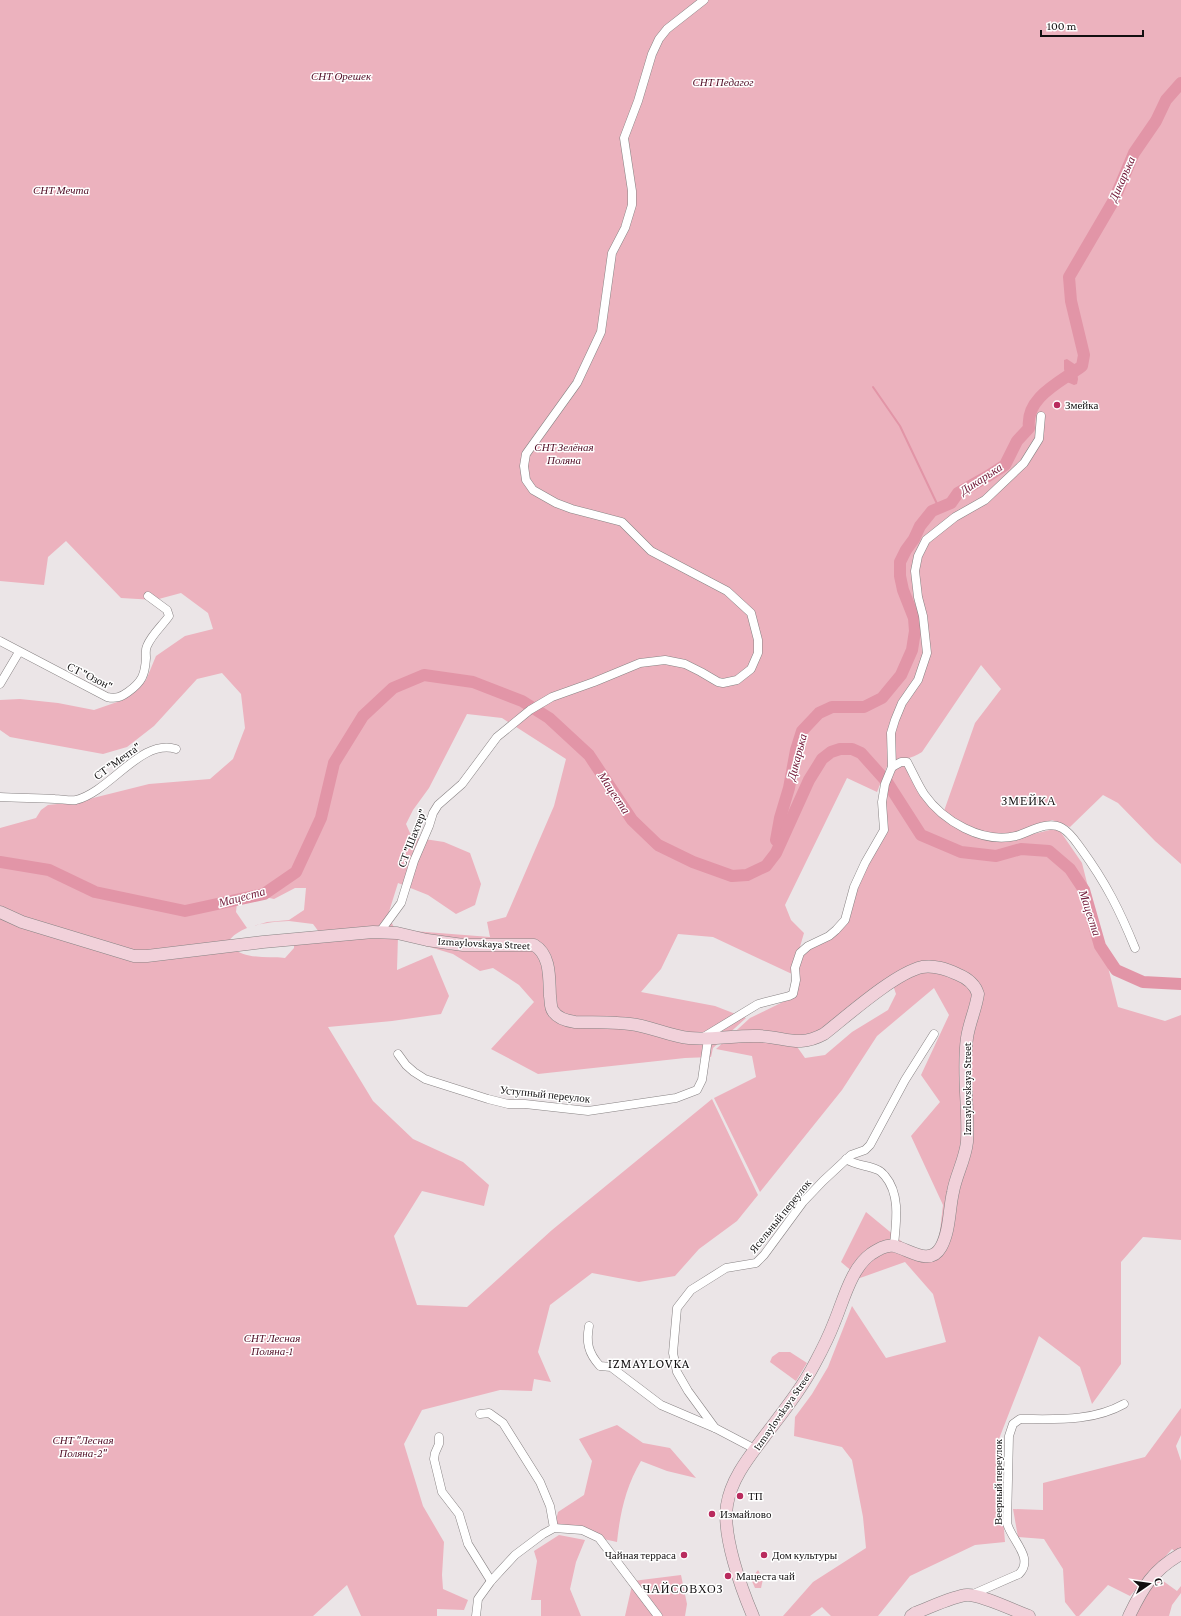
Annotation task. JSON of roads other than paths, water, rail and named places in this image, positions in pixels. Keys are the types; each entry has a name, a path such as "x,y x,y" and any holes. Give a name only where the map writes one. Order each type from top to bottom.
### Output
{"street":[{"name":"СТ \"Шахтер\"","path":"379,933 400,903 414,861 433,813 438,805 462,784 497,737 530,710 552,697 646,662 665,660 685,664 718,682 723,683 737,680 751,669 758,653 758,640 751,613 727,590 651,551 622,522 572,509 556,503 533,490 526,480 524,466 526,454 577,383 601,332 612,253 625,228 632,205 632,191 624,138 638,102 652,54 659,39 667,29 704,0"},
{"path":"891,771 891,745 894,720 902,703 918,680 927,653 923,616 918,597 915,571 918,556 926,540 955,517 981,503 1024,464 1039,439 1042,416"},
{"name":"СТ \"Озон\"","path":"0,641 107,697 113,698 121,696 143,679 146,665 146,648 151,637 169,616 167,610 148,596"},
{"path":"0,684 20,652"},
{"name":"СТ \"Мечта\"","path":"0,797 76,800 111,781 140,756 166,747 176,749"},
{"path":"705,1039 758,1004 793,994 796,980 795,968 800,953 808,946 829,936 845,920 854,888 865,863 884,830 882,802 885,784 891,771 901,762 907,762 924,794 939,811 957,824 975,834 996,838 1014,836 1044,826 1054,825 1069,832 1100,875 1122,916 1134,948"},
{"name":"Izmaylovskaya Street","path":"0,912 22,922 134,956 147,956 263,942 373,932 397,933 427,940 463,944 534,945 545,955 551,1007 556,1016 575,1022 631,1024 672,1035 705,1039 758,1036 801,1042 813,1040 824,1034 892,981 921,967 938,966 964,977 972,983 978,994 967,1038 965,1076 967,1118 965,1158 953,1190 946,1232 941,1247 935,1253 928,1256 917,1256 894,1245 884,1246 869,1255 854,1274 834,1325 816,1363 800,1389 755,1449 737,1476 727,1502 726,1510 728,1535 739,1576 754,1616"},
{"name":"Ясельный переулок","path":"715,1428 688,1391 677,1372 673,1353 677,1308 691,1290 726,1268 756,1263 803,1202 846,1159 851,1155 864,1150 870,1145 905,1080 934,1034"},
{"name":"Уступный переулок","path":"398,1054 406,1065 426,1079 488,1099 508,1104 524,1104 588,1111 676,1098 697,1090 702,1080 705,1039"},
{"path":"846,1159 860,1166 879,1170 889,1181 895,1195 896,1204 894,1245"},
{"path":"589,1326 587,1340 589,1350 600,1366 611,1367 661,1405 715,1428 755,1449"},
{"name":"Веерный переулок","path":"971,1595 1019,1574 1024,1569 1026,1564 1024,1556 1010,1533 1007,1523 1009,1436 1013,1424 1020,1419 1075,1420 1117,1408 1124,1404"},
{"path":"480,1414 489,1413 503,1423 540,1482 550,1506 554,1528"},
{"path":"439,1437 439,1444 434,1453 434,1459 442,1492 459,1514 468,1544 491,1581"},
{"path":"476,1616 478,1599 491,1581 515,1555 543,1534 554,1528 582,1530 599,1538 658,1616"},
{"path":"1129,1616 1140,1593 1153,1576 1167,1562 1181,1554"},
{"path":"911,1616 915,1613 959,1596 971,1595 1029,1616"}],"waterway":[{"name":"Дикарька","path":"776,840 780,818 789,788 796,750 802,731 819,713 832,707 864,707 882,698 901,675 912,650 915,631 914,618 903,590 900,576 900,562 920,526 932,511 951,503 958,493 1005,465 1017,441 1029,428 1029,417 1038,399 1055,384 1082,366 1084,355 1071,301 1069,277 1114,200 1134,153 1156,121 1166,100 1181,83"},
{"path":"873,387 900,426 939,508"},
{"name":"Мацеста","path":"0,862 49,870 95,892 185,911 264,894 296,872 321,818 334,763 363,716 393,688 424,675 473,682 522,701 549,718 589,755 632,820 658,845 693,862 732,876 747,875 766,866 776,853 809,780 822,759 831,752 840,749 852,749 861,753 887,782 921,835 961,852 996,856 1021,849 1049,851 1070,869 1084,890 1100,946 1116,970 1143,982 1181,984"}],"place":[{"name":"Змейка","path":"1057,405"},
{"name":"ТП","path":"740,1496"},
{"name":"Измайлово","path":"712,1514"},
{"name":"Чайная терраса","path":"684,1555"},
{"name":"Дом культуры","path":"764,1555"},
{"name":"Мацеста чай","path":"728,1576"}],"district":[{"name":"ЗМЕЙКА","path":"1029,801"},
{"name":"IZMAYLOVKA","path":"649,1363"},
{"name":"ЧАЙСОВХОЗ","path":"683,1589"}],"park label":[{"name":"СНТ Орешек","path":"341,76"},
{"name":"СНТ Педагог","path":"723,82"},
{"name":"СНТ Мечта","path":"61,190"},
{"name":"СНТ Зелёная Поляна","path":"564,453"},
{"name":"СНТ Лесная Поляна-1","path":"272,1344"},
{"name":"СНТ \"Лесная Поляна-2\"","path":"83,1446"}]}
